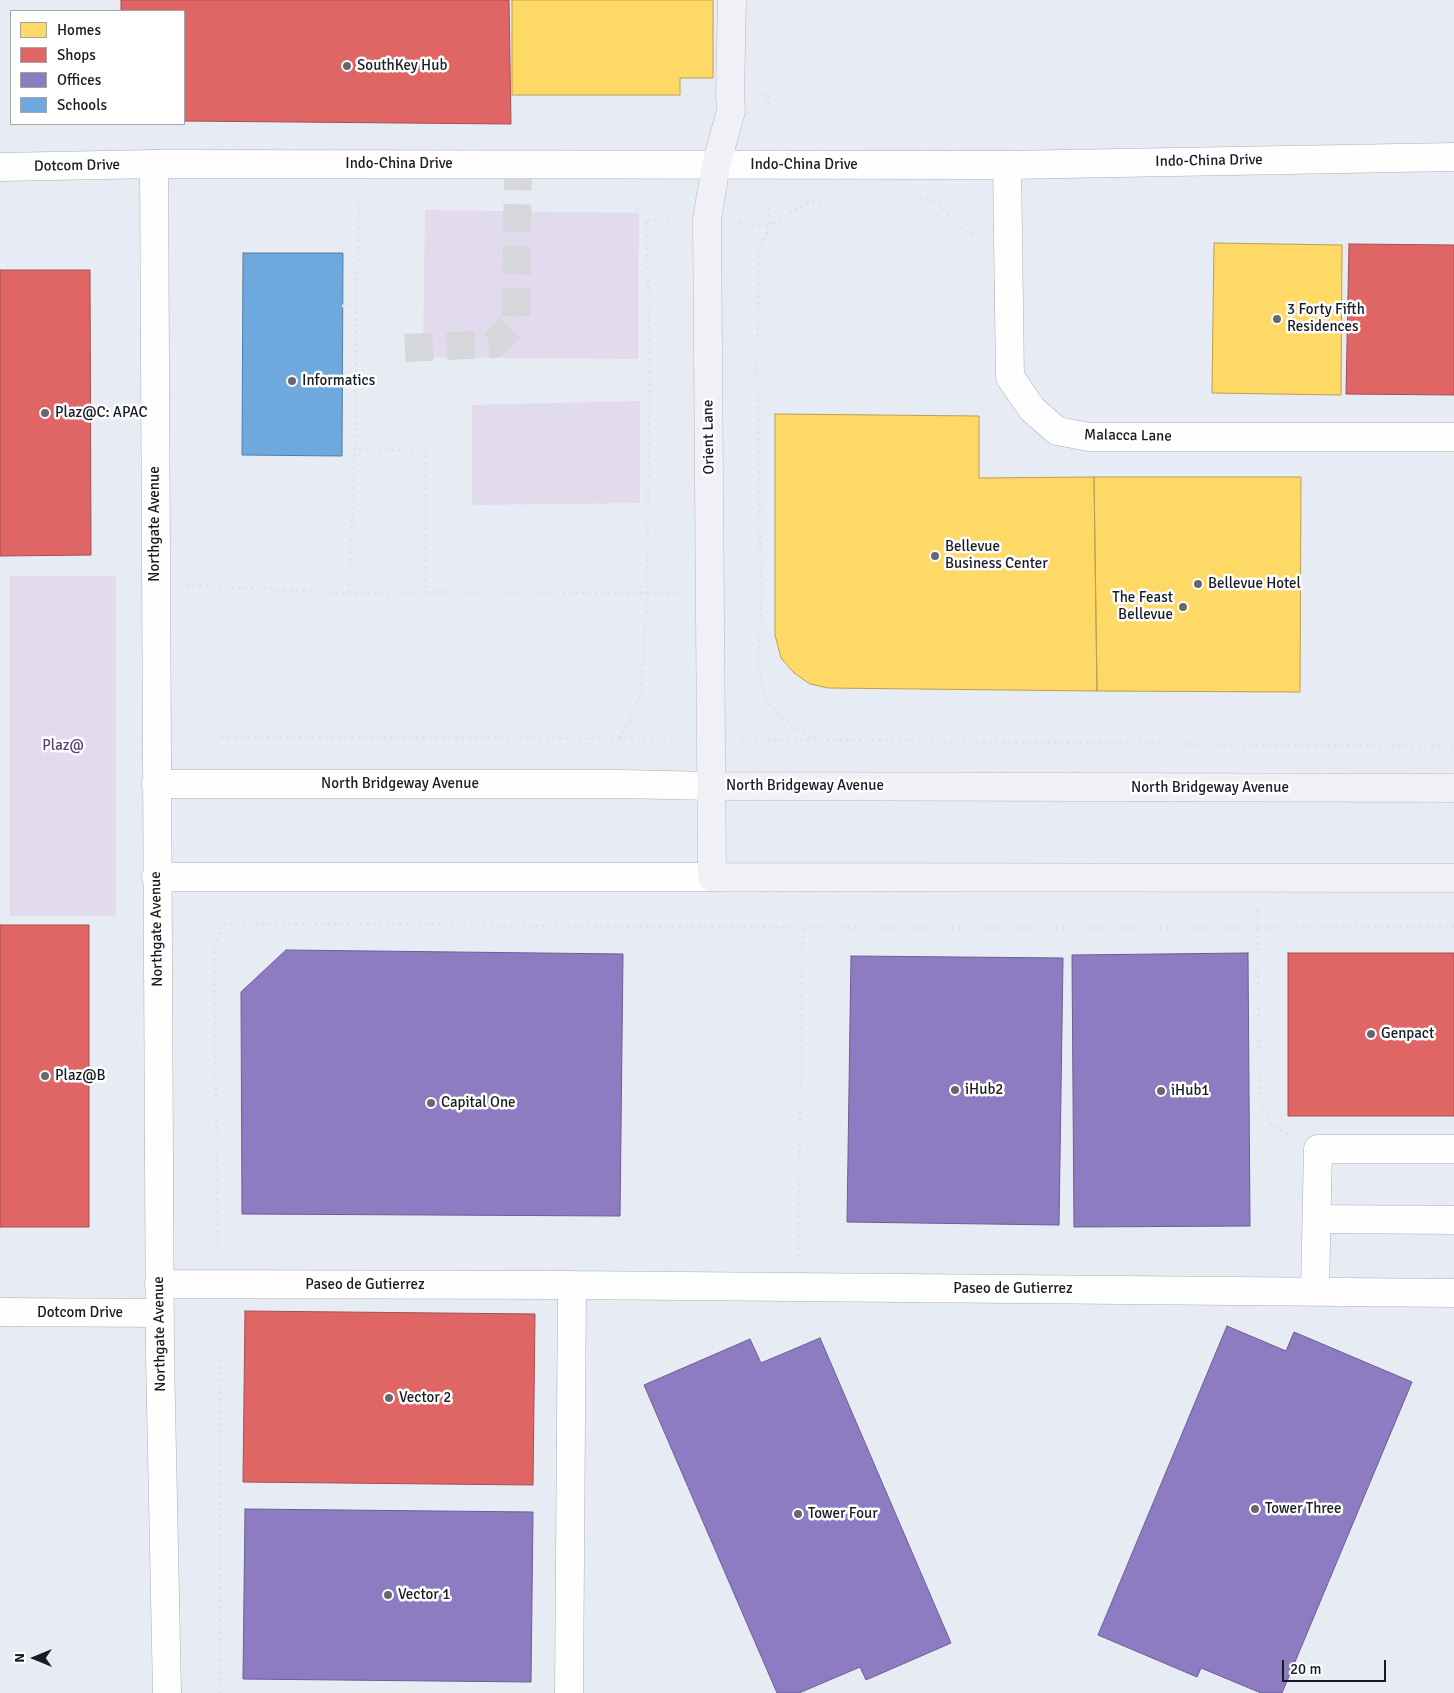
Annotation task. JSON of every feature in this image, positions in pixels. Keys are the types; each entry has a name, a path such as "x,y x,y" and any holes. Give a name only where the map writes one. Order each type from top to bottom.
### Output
{"main road":[{"name":"Orient Lane","path":"712,877 707,219 716,165 731,110 732,0"},
{"name":"North Bridgeway Avenue","path":"712,786 1454,788"},
{"path":"712,877 1454,878"}],"street":[{"name":"Indo-China Drive","path":"154,164 1007,165 1454,157"},
{"name":"Dotcom Drive","path":"0,168 154,164"},
{"name":"Northgate Avenue","path":"154,164 159,1284 167,1693"},
{"name":"Malacca Lane","path":"1007,165 1010,377 1032,409 1057,432 1089,437 1454,437"},
{"name":"North Bridgeway Avenue","path":"156,784 620,784 712,786"},
{"path":"156,877 712,877"},
{"path":"1315,1292 1318,1149 1454,1150"},
{"path":"1317,1220 1454,1220"},
{"name":"Paseo de Gutierrez","path":"159,1284 572,1285 1454,1293"},
{"path":"570,1693 572,1285"},
{"name":"Dotcom Drive","path":"0,1312 160,1313"}],"path":[{"path":"349,593 361,164"},
{"path":"911,196 937,202 964,232 1007,233"},
{"path":"817,740 793,727 780,717 768,704 762,690 759,664 757,363 759,252 768,226 805,204 828,198"},
{"path":"342,306 356,305"},
{"path":"354,450 426,451 426,592"},
{"path":"155,584 349,593 710,593"},
{"path":"221,737 711,739 1454,747"},
{"path":"1258,877 1259,1100 1271,1125 1318,1149"},
{"path":"218,1246 214,949 223,923 804,928 1454,926"},
{"path":"797,1287 804,928"},
{"path":"220,1354 220,1693"}],"shaded area":[{"path":"0,0 1454,0 1454,1693 0,1693"}],"green space":[{"path":"425,210 639,213 638,359 423,357"},
{"path":"640,401 640,503 472,505 472,405"},
{"name":"Plaz@","path":"10,576 116,576 116,916 10,916"}],"building: Homes":[{"path":"512,0 713,0 713,78 680,78 680,95 512,95"},
{"name":"3 Forty Fifth Residences","path":"1214,243 1342,245 1341,395 1212,393"},
{"name":"Bellevue Business Center","path":"775,414 979,416 979,478 1094,477 1097,691 828,688 810,684 794,673 781,658 775,635"},
{"name":"Bellevue Hotel","path":"1094,477 1301,477 1300,692 1097,691"}],"building: Shops":[{"name":"SouthKey Hub","path":"121,0 509,0 511,124 185,121 185,10 121,10"},
{"path":"1349,244 1454,245 1454,395 1346,394"},
{"name":"Plaz@C: APAC","path":"0,270 90,270 91,555 0,556"},
{"name":"Plaz@B","path":"0,925 89,925 89,1227 0,1227"},
{"name":"Genpact","path":"1288,953 1454,953 1454,1116 1288,1116"},
{"name":"Vector 2","path":"245,1311 535,1314 533,1485 243,1482"}],"building: Offices":[{"name":"Capital One","path":"286,950 623,954 620,1216 242,1214 241,992"},
{"name":"iHub1","path":"1248,953 1250,1226 1074,1227 1072,955"},
{"name":"iHub2","path":"851,956 1063,958 1059,1225 847,1222"},
{"name":"Tower Three","path":"1227,1326 1286,1351 1294,1332 1412,1382 1282,1693 1261,1693 1201,1668 1197,1677 1098,1635"},
{"name":"Tower Four","path":"820,1338 951,1643 866,1680 860,1667 799,1693 777,1693 644,1385 750,1339 761,1363"},
{"name":"Vector 1","path":"245,1509 533,1512 531,1682 243,1679"}],"building: Schools":[{"name":"Informatics","path":"243,253 343,253 342,456 242,455"}],"tunnel":[{"path":"405,348 494,344 516,322 518,164"}],"place":[{"name":"SouthKey Hub","path":"347,66"},
{"name":"3 Forty Fifth Residences","path":"1277,319"},
{"name":"Informatics","path":"292,381"},
{"name":"Plaz@C: APAC","path":"45,413"},
{"name":"Bellevue Business Center","path":"935,556"},
{"name":"Bellevue Hotel","path":"1198,584"},
{"name":"The Feast Bellevue","path":"1183,607"},
{"name":"Genpact","path":"1371,1034"},
{"name":"Plaz@B","path":"45,1076"},
{"name":"iHub2","path":"955,1090"},
{"name":"iHub1","path":"1161,1091"},
{"name":"Capital One","path":"431,1103"},
{"name":"Vector 2","path":"389,1398"},
{"name":"Tower Three","path":"1255,1509"},
{"name":"Tower Four","path":"798,1514"},
{"name":"Vector 1","path":"388,1595"}]}
